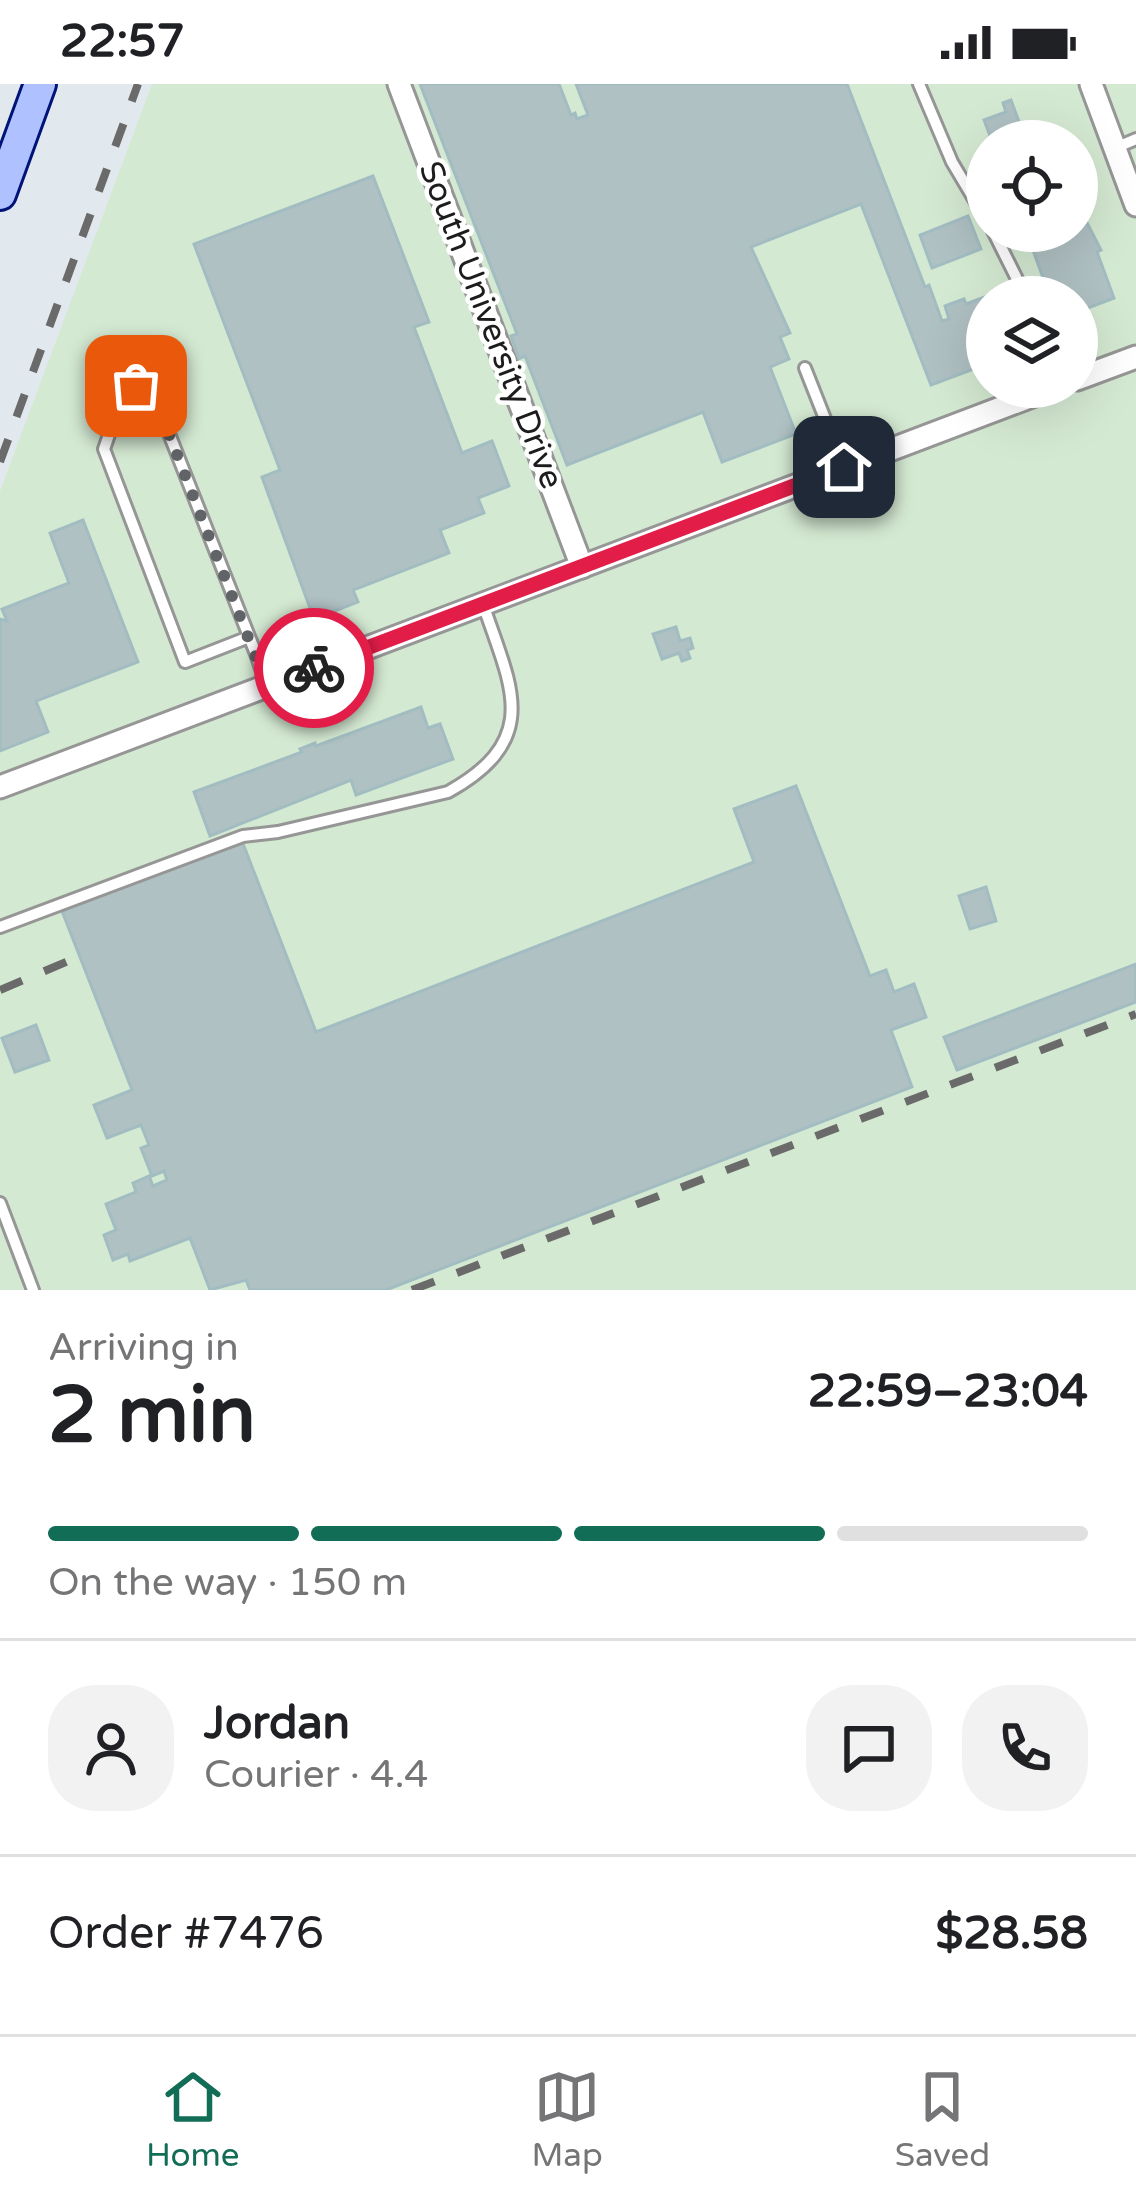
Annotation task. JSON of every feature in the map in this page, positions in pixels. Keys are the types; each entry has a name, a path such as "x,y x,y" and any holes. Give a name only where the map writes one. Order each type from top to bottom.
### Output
{"street":[{"path":"0,194 40,84"},
{"name":"South University Drive","path":"400,84 583,566"},
{"path":"1091,84 1126,144 1136,205"},
{"path":"1098,371 1136,356"},
{"path":"0,787 1000,408"}],"lane":[{"path":"919,84 966,186"},
{"path":"805,368 844,467"},
{"path":"249,637 185,662 104,449 127,392 136,386 148,387 153,393 249,637 267,686"},
{"path":"0,927 243,836 448,792 466,782 484,769 502,745 513,717 513,692 483,604"},
{"path":"0,1203 33,1290"}],"shaded area":[{"path":"152,84 1136,84 1136,1290 0,1290 0,491"}],"building":[{"path":"420,84 559,84 577,119 588,115 576,84 847,84 942,321 949,319 945,306 964,299 966,372 931,385 861,204 751,247 790,333 780,337 789,359 770,367 796,434 722,462 703,412 567,465 525,356 519,359 511,336 517,334"},
{"path":"1011,100 1018,120 984,120 1006,112 1003,103"},
{"path":"373,176 429,322 414,327 462,453 492,441 509,486 478,498 484,513 440,530 449,553 353,590 358,602 314,619 262,477 280,470 194,244"},
{"path":"966,217 966,252 973,252 932,268 920,235"},
{"path":"1034,252 1097,252 1114,298 1098,304 1098,276 1042,276"},
{"path":"83,520 138,662 36,701 48,732 0,751 0,619 7,621 2,609 69,583 50,533"},
{"path":"676,627 680,641 690,638 690,658 682,661 679,653 662,659 653,634"},
{"path":"421,707 428,728 440,724 453,759 356,795 351,780 210,836 194,792"},
{"path":"796,786 870,976 886,970 894,992 914,984 926,1017 891,1030 912,1087 386,1290 250,1290 246,1280 210,1290 190,1238 130,1261 128,1254 113,1260 104,1235 116,1230 106,1204 136,1192 133,1183 149,1176 153,1186 167,1180 164,1171 152,1176 141,1148 149,1145 141,1125 107,1138 94,1105 132,1090 62,911 242,841 316,1032 754,862 734,809"},
{"path":"986,887 996,921 970,929 959,896"},
{"path":"1136,964 1136,1002 957,1070 944,1037"},
{"path":"36,1025 49,1060 15,1072 2,1038"}],"railway":[{"path":"0,462 138,84"},
{"path":"0,990 80,956"},
{"path":"412,1290 1136,1014"}],"way so far":[{"path":"136,386 148,387 153,393 267,686 314,668"}],"route":[{"path":"314,668 844,467"}]}
